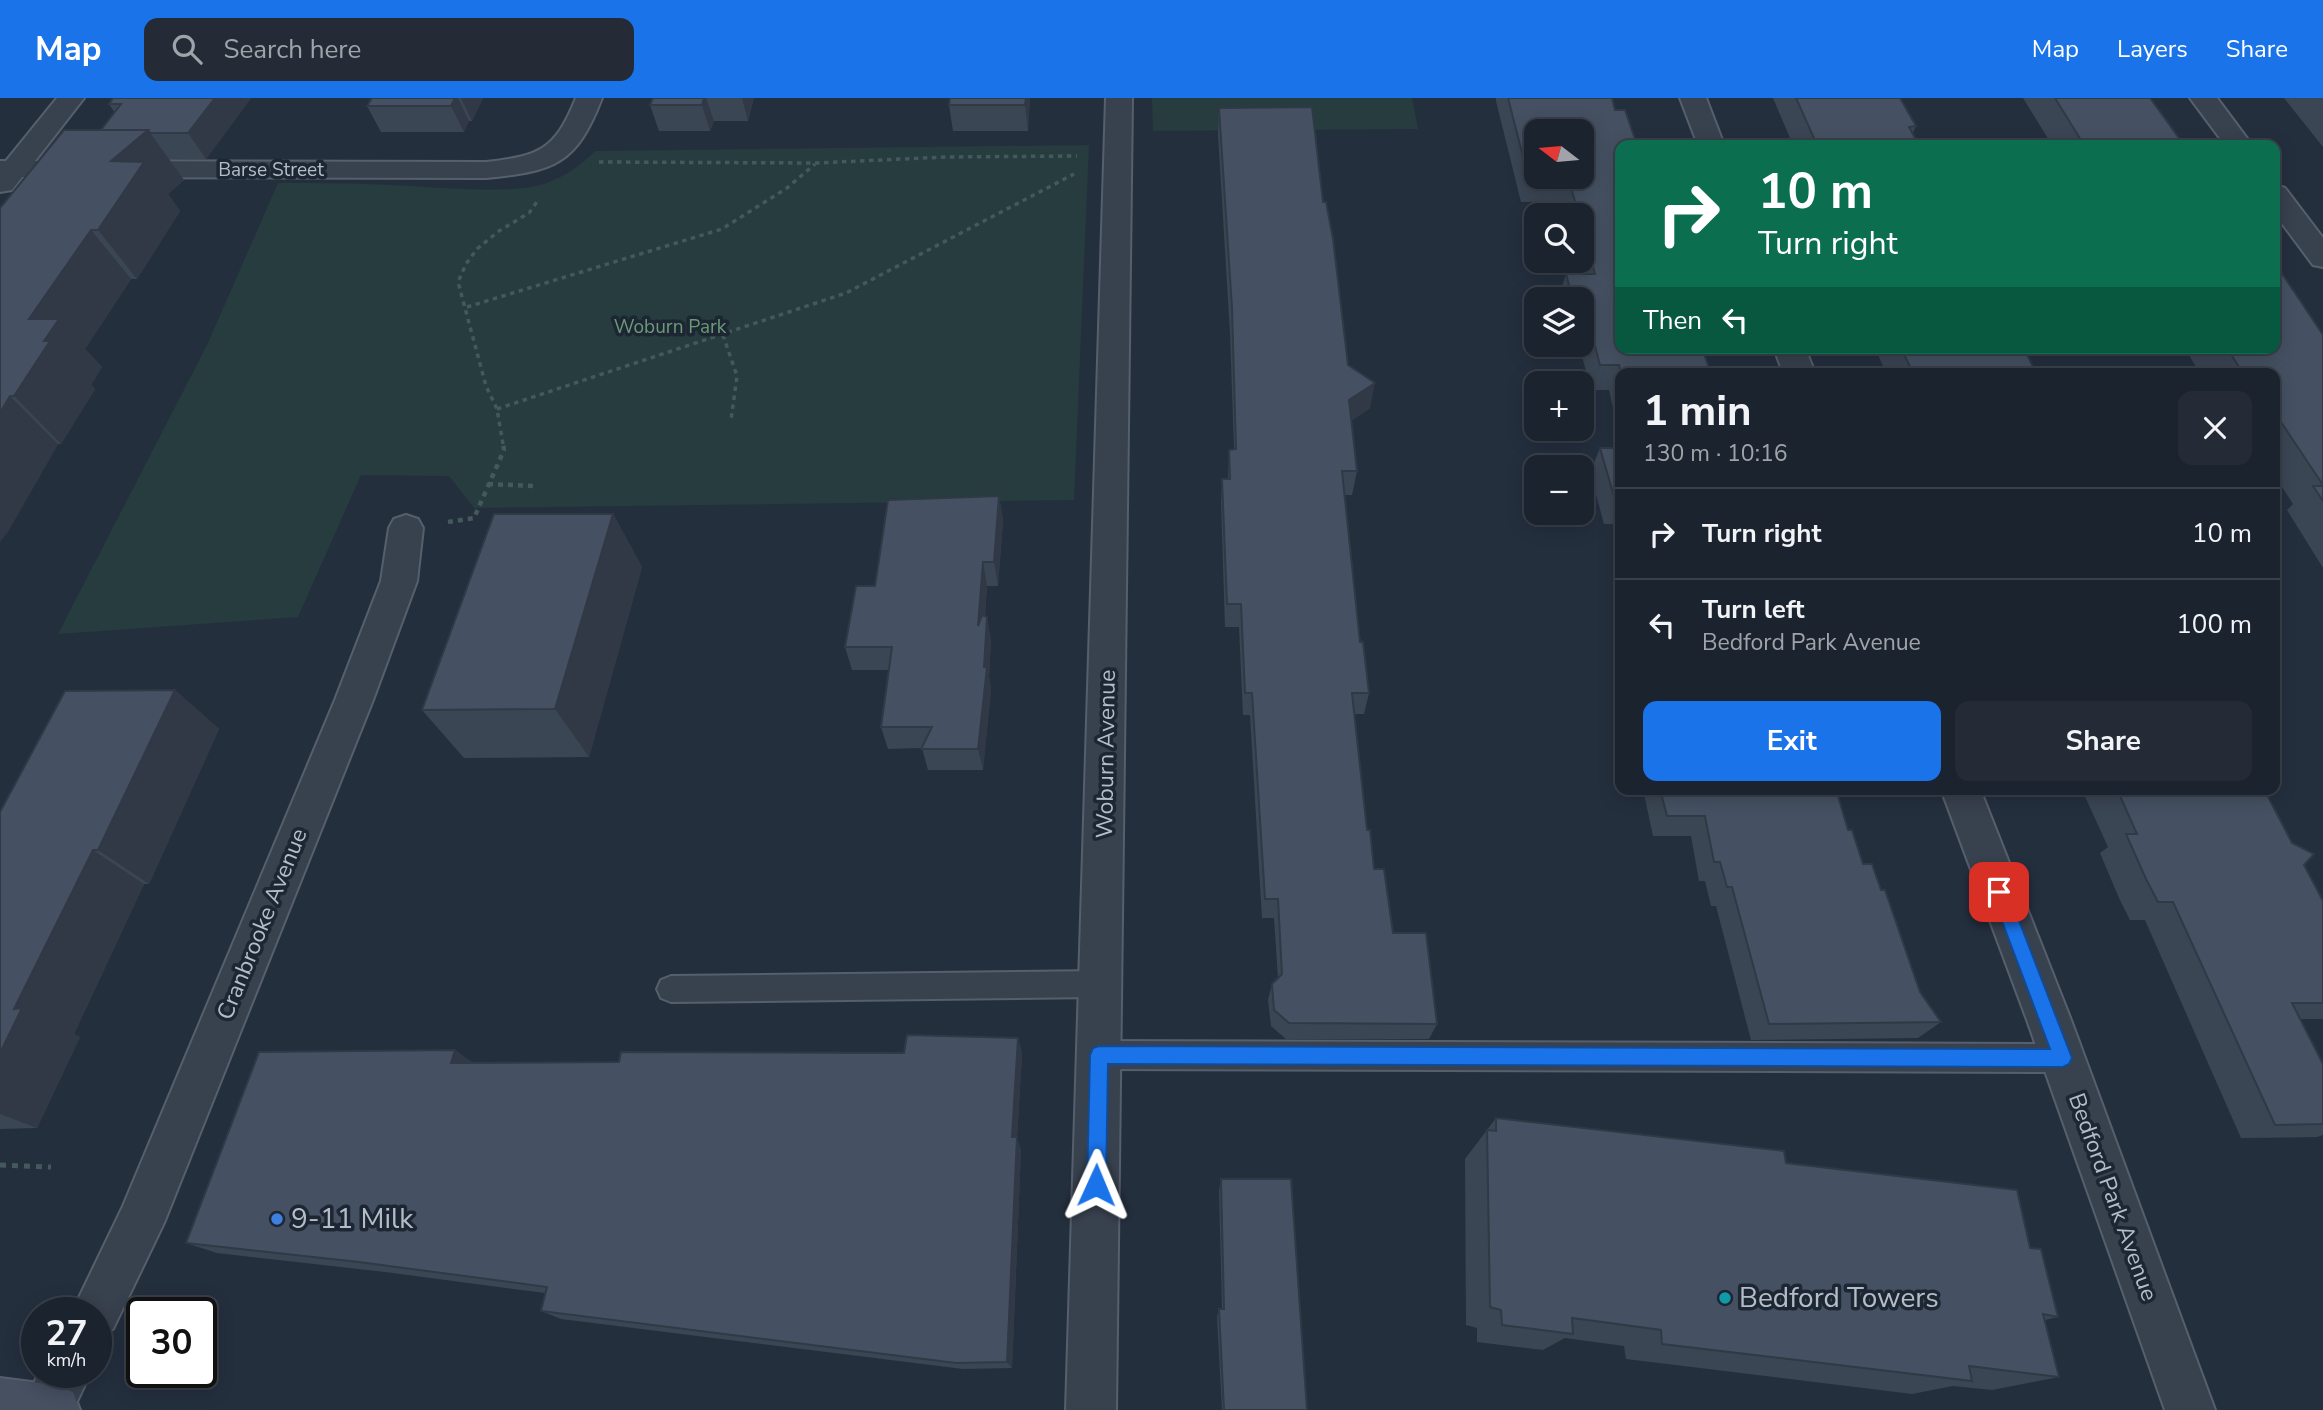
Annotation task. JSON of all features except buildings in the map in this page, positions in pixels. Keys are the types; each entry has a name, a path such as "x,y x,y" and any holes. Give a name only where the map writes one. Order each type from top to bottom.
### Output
{"street":[{"path":"4,175 71,98"},
{"path":"541,160 554,155 572,138 590,98"},
{"path":"1693,98 1709,140"},
{"path":"2203,98 2235,140"},
{"name":"Woburn Avenue","path":"1091,1410 1119,112"},
{"name":"Barse Street","path":"4,175 486,170 525,166 541,160"},
{"path":"2280,201 2323,258"},
{"name":"Cranbrooke Avenue","path":"103,1297 140,1223 354,700 399,581 406,528"},
{"name":"Bedford Park Avenue","path":"1962,795 2063,1058 2190,1410"}],"lane":[{"path":"671,989 1101,985"},
{"path":"1099,1055 2063,1058"}],"path":[{"path":"497,410 846,293 1061,179 1081,172 1095,155 1119,112"},
{"path":"596,162 816,163 946,157 1095,155"},
{"path":"406,528 474,518 504,450 497,410 486,386 480,352 458,282 469,256 483,242 532,213 544,190 541,160"},
{"path":"467,307 722,229 779,194 816,163"},
{"path":"723,335 737,368 739,391 731,420"},
{"path":"488,484 535,486"},
{"path":"0,1165 51,1167"}],"green space":[{"path":"1152,98 1412,98 1418,129 1153,131"},
{"name":"Woburn Park","path":"1089,145 1074,500 474,508 449,476 361,475 298,617 58,634 207,345 278,183 515,189 540,185 558,178 574,169 595,151"}],"place":[{"name":"9-11 Milk","path":"277,1219"},
{"name":"Bedford Towers","path":"1725,1298"}],"route":[{"path":"1096,1185 1099,1055 2063,1058 1999,892"}]}
